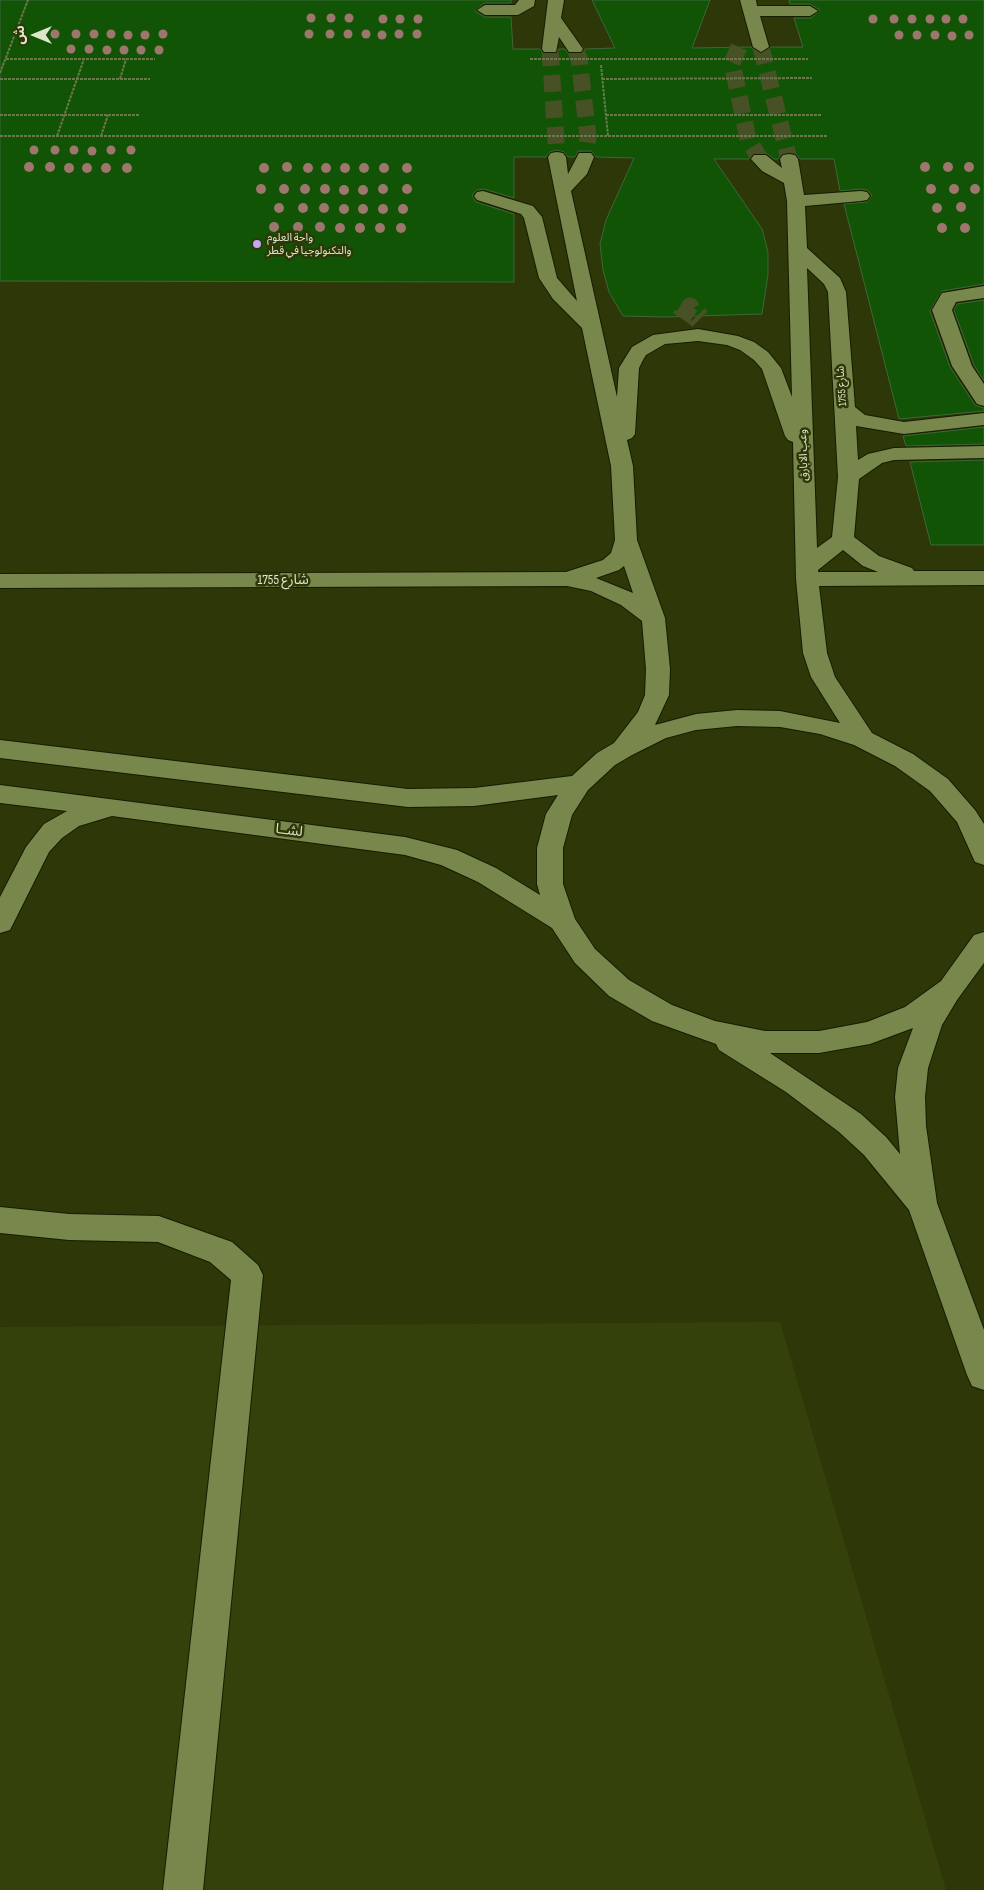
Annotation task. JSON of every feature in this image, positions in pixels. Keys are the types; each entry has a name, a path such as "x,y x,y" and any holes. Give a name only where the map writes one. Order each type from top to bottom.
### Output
{"street":[{"path":"485,10 518,10 526,6 527,0"},
{"path":"550,49 556,0"},
{"path":"744,43 760,41 751,6 810,11"},
{"path":"554,18 575,49"},
{"path":"557,157 562,190 622,466"},
{"path":"562,190 578,174 585,157"},
{"path":"760,159 795,191 861,196"},
{"name":"وعب الابارق","path":"789,159 795,191 807,573 815,653 823,678 863,739"},
{"path":"483,196 527,210 533,217 541,256 548,278 560,295 592,328"},
{"name":"شارع 1755","path":"797,249 833,282 837,292 849,477 843,539"},
{"path":"984,292 949,297 942,310 962,366 984,400"},
{"path":"671,336 691,319 715,336"},
{"path":"623,748 649,715 657,695 653,618 626,540 622,466 629,368 639,351 660,339 671,336 715,336 747,346 761,356 771,368 804,464"},
{"path":"844,408 858,420 904,428 984,419"},
{"path":"849,477 875,458 894,454 984,452"},
{"path":"807,573 843,539 871,561 924,578"},
{"name":"شارع 1755","path":"567,579 598,571 611,565 621,556 626,540"},
{"path":"807,573 924,578 984,578"},
{"name":"شارع 1755","path":"0,580 567,579 597,585 612,591 629,600 653,618"},
{"path":"951,989 915,1015 870,1033 819,1042 765,1042 712,1032 662,1013 619,988 585,956 562,920 550,884 550,848 560,814 579,784 592,771 623,748 667,730 696,722 737,718 780,719 805,723 863,739 904,760 939,785 966,816 982,842"},
{"path":"0,750 408,798 474,797 579,784"},
{"name":"لشــا","path":"0,794 115,807 405,846 448,857 487,875 562,920"},
{"path":"0,923 39,847 53,831 70,819 115,807"},
{"path":"984,942 928,1022 913,1068 910,1096 922,1203 984,1375"},
{"path":"712,1032 796,1084 850,1123 875,1146 922,1203"},
{"path":"0,1220 69,1227 159,1229 221,1252 247,1275 183,1890"}],"path":[{"path":"0,73 28,0"},
{"path":"6,59 155,59"},
{"path":"57,136 84,59"},
{"path":"120,79 126,59"},
{"path":"530,59 808,59"},
{"path":"601,59 608,136"},
{"path":"602,79 812,78"},
{"path":"0,80 150,79"},
{"path":"0,115 139,115"},
{"path":"102,136 108,115"},
{"path":"606,115 822,115"},
{"path":"0,136 828,136"}],"shaded area":[{"path":"780,1322 946,1890 0,1890 0,1327"}],"building":[{"name":"واحة العلوم والتكنولوجيا في قطر","path":"0,0 511,0 511,3 484,3 475,11 485,17 511,17 513,49 540,49 544,54 556,54 559,49 565,49 569,54 581,54 585,49 615,48 592,0 710,0 692,48 751,47 760,54 771,47 803,47 794,18 811,18 820,10 810,4 790,4 789,0 984,0 984,284 942,291 930,311 950,367 975,405 984,408 984,411 899,419 844,204 867,202 872,195 867,190 861,189 840,191 834,159 800,159 796,154 789,152 782,154 778,159 774,159 766,153 754,153 749,159 714,159 762,229 768,252 768,275 762,314 664,317 623,316 609,292 603,270 600,244 606,220 634,158 596,157 591,151 579,151 575,157 568,157 564,152 557,150 550,152 546,157 514,157 514,198 484,189 477,190 472,195 476,202 514,214 514,282 0,281"},
{"path":"984,300 984,381 974,365 954,310 957,304"},
{"path":"984,427 984,444 906,446 903,436"},
{"path":"984,460 984,545 931,545 910,462"}],"tunnel":[{"path":"739,47 732,63 748,139 760,159"},
{"path":"761,47 789,159"},
{"path":"550,49 557,157"},
{"path":"575,49 579,58 588,137 585,157"},
{"path":"683,317 690,306 698,317"}],"place":[{"name":"واحة العلوم والتكنولوجيا في قطر","path":"257,244"}]}
